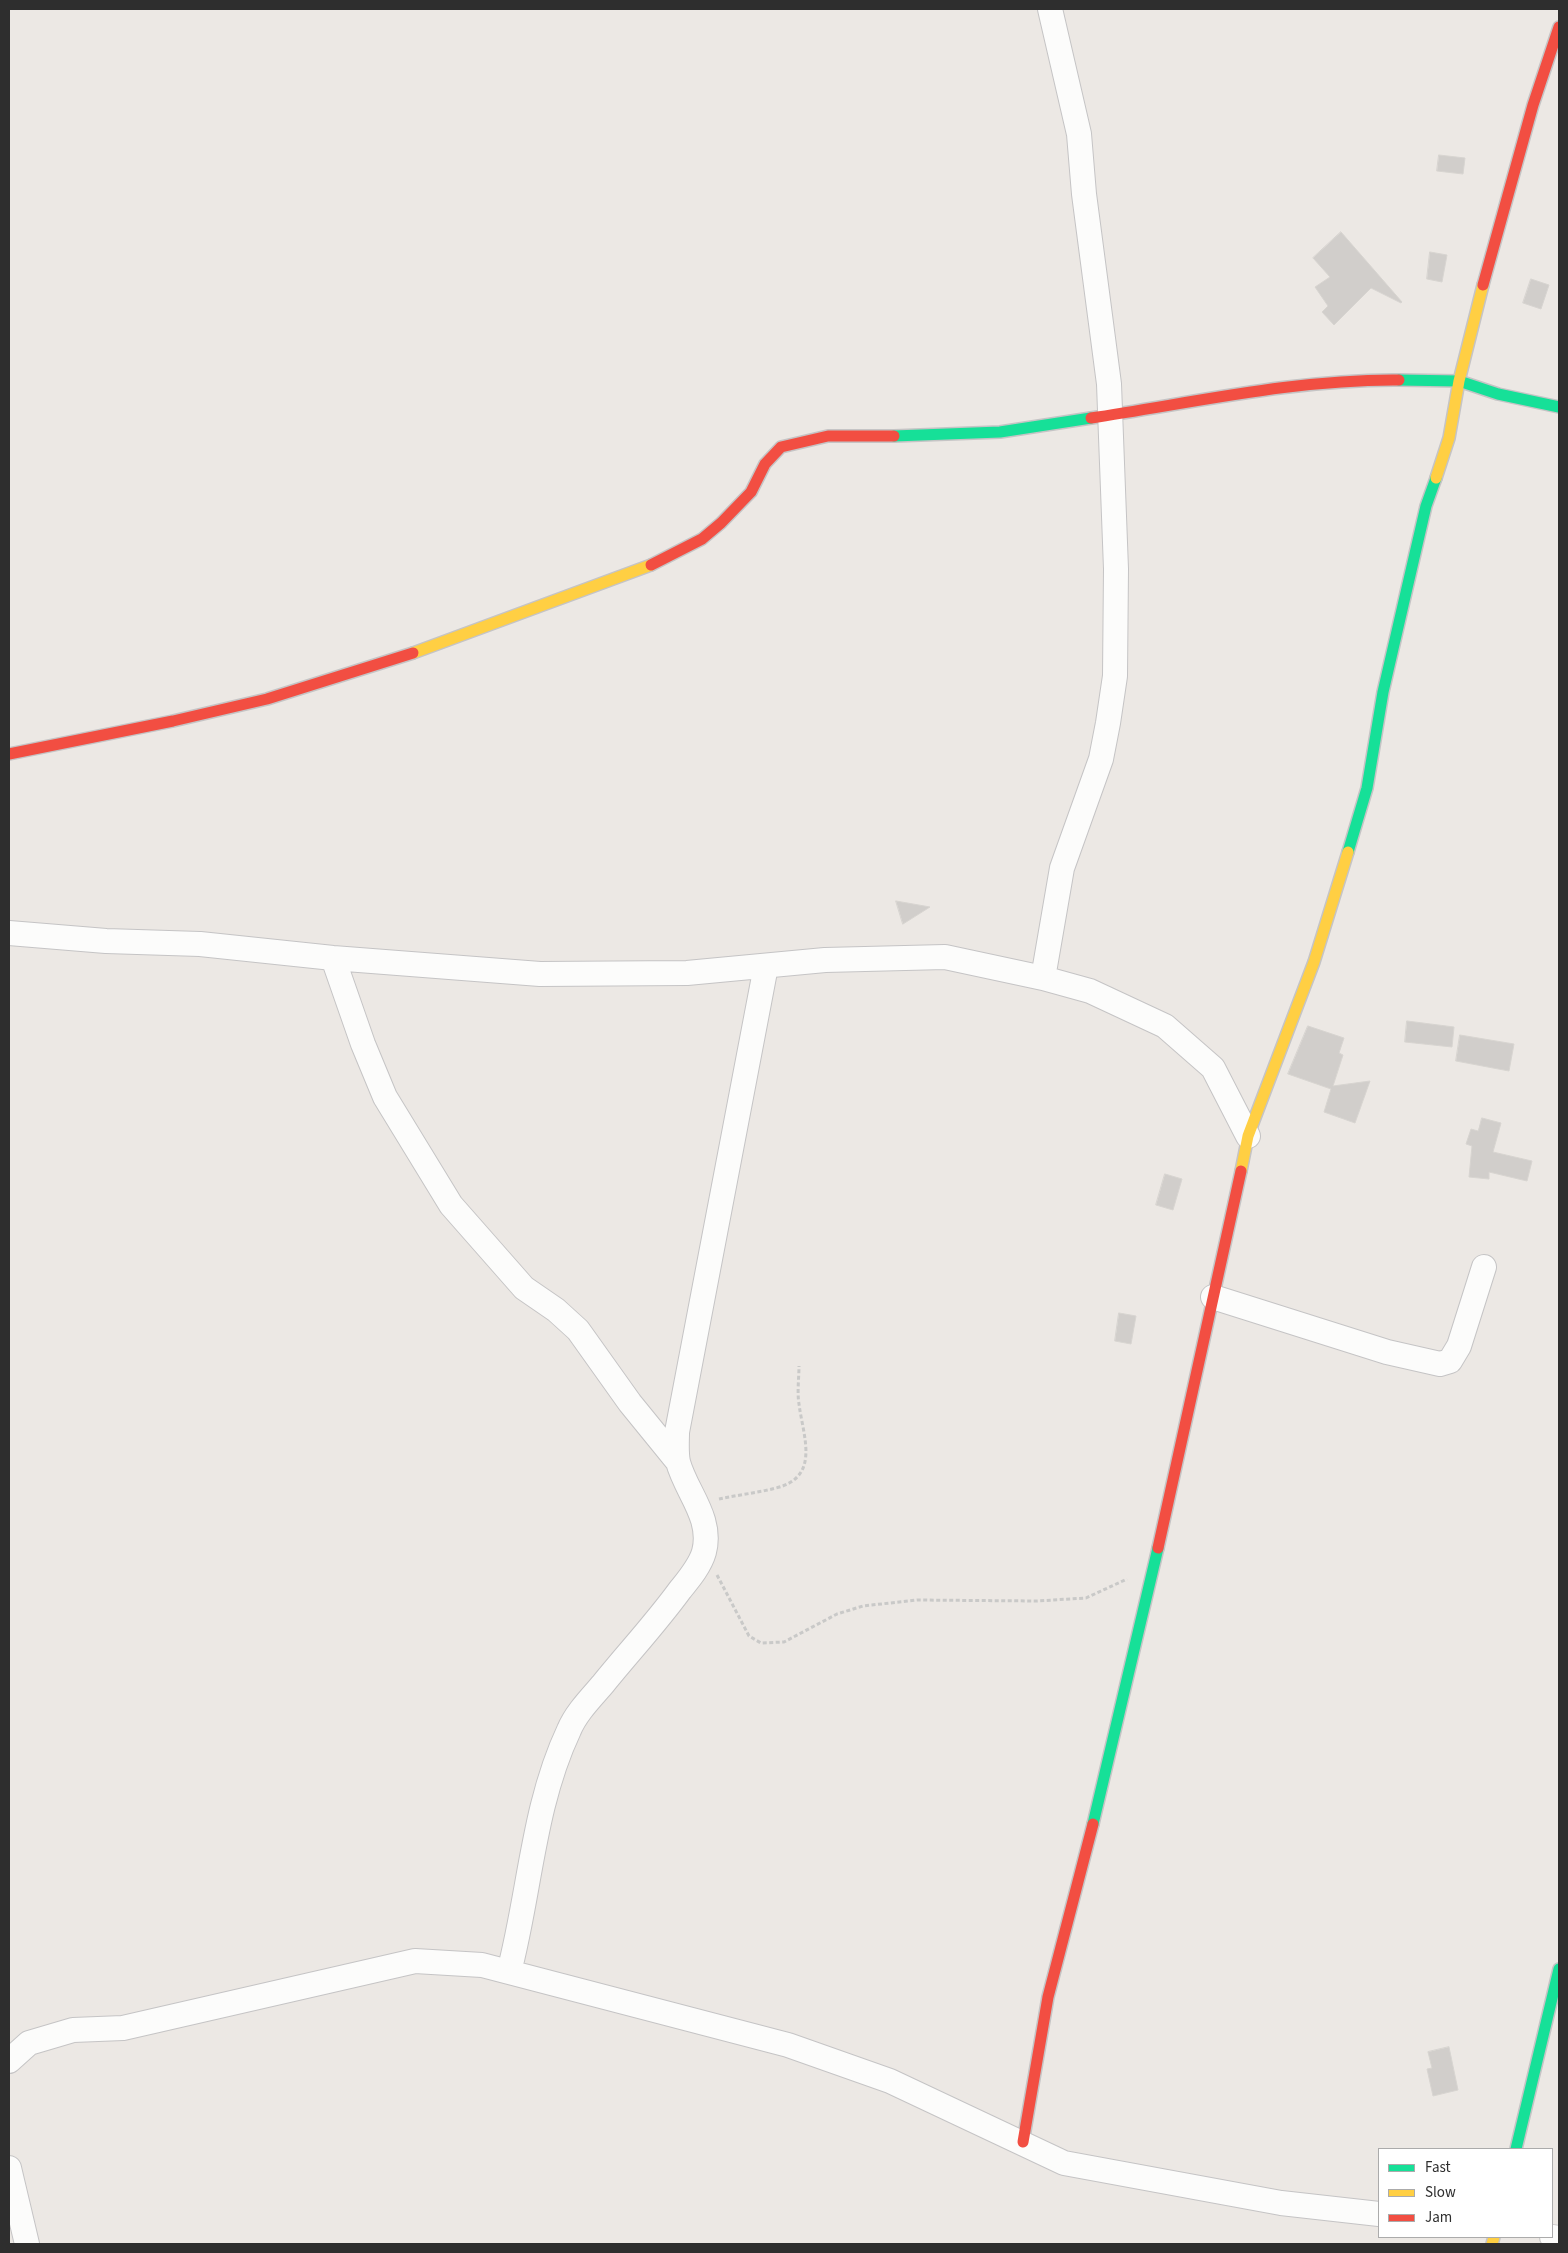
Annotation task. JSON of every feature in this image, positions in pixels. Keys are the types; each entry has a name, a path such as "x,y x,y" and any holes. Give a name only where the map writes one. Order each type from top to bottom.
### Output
{"street":[{"path":"1043,978 1062,868 1101,759 1115,676 1116,569 1111,416 1084,194 1079,134 1050,9"},
{"path":"1023,2142 1048,1997 1112,1752 1152,1567 1200,1365 1248,1136 1314,962 1367,788 1383,692 1426,506 1449,438 1459,381 1533,105 1553,50 1559,27"},
{"path":"9,754 173,721 266,699 449,641 664,560 702,539 721,523 750,492 765,464 781,447 828,436 893,436 1000,432 1295,387 1362,380 1459,381 1498,394 1559,406"},
{"path":"9,933 106,941 200,944 333,958 540,974 687,973 825,960 945,957 1043,978 1090,991 1165,1026 1213,1068 1248,1136"},
{"path":"333,958 363,1044 385,1097 451,1204 524,1288 556,1310 578,1330 630,1403 678,1462 697,1503 705,1532 704,1552 692,1574 673,1600 593,1695 569,1728 543,1804 531,1855 520,1928 509,1972"},
{"path":"678,1462 677,1432 766,966"},
{"path":"1213,1297 1387,1352 1440,1364 1450,1361 1459,1346 1484,1267"},
{"path":"9,2061 29,2043 73,2030 123,2028 416,1961 482,1965 788,2045 890,2081 1023,2142 1064,2163 1281,2203 1378,2214"},
{"path":"1516,2148 1559,1969"},
{"path":"9,2168 27,2244"}],"path":[{"path":"697,1503 776,1488 797,1477 806,1463 806,1444 798,1403 799,1366"},
{"path":"704,1552 749,1636 761,1643 784,1642 836,1614 886,1602 1037,1602 1086,1598 1152,1567"}],"building":[{"path":"1439,155 1465,158 1463,174 1437,171"},
{"path":"1341,232 1402,302 1371,288 1334,325 1322,312 1328,306 1315,287 1330,277 1313,258"},
{"path":"1430,252 1447,255 1442,282 1427,279"},
{"path":"1531,279 1549,285 1541,309 1523,303"},
{"path":"896,901 930,907 903,924"},
{"path":"1407,1021 1454,1027 1452,1047 1405,1042"},
{"path":"1308,1026 1344,1038 1339,1053 1343,1055 1333,1086 1370,1081 1355,1123 1324,1112 1331,1089 1288,1074"},
{"path":"1460,1035 1514,1044 1509,1071 1456,1061"},
{"path":"1482,1118 1501,1123 1493,1152 1532,1161 1527,1181 1489,1172 1489,1179 1469,1177 1472,1146 1466,1144 1471,1129 1478,1131"},
{"path":"1165,1174 1182,1179 1173,1210 1156,1205"},
{"path":"1119,1313 1136,1316 1131,1344 1115,1341"},
{"path":"1449,2047 1458,2090 1433,2096 1427,2069 1432,2068 1428,2052"}],"traffic: fast":[{"path":"1399,380 1459,381 1498,394 1559,407"},
{"path":"894,436 1000,432 1091,418"},
{"path":"1348,852 1367,788 1383,692 1426,506 1436,478"},
{"path":"1093,1824 1158,1548"},
{"path":"1516,2148 1559,1969"}],"traffic: slow":[{"path":"1436,478 1449,438 1459,381 1483,285"},
{"path":"413,653 651,565"},
{"path":"1241,1171 1248,1136 1314,962 1348,852"},
{"path":"1492,2244 1494,2238"}],"traffic: jam":[{"path":"1483,285 1533,105 1559,27"},
{"path":"1091,418 1244,393 1322,383 1399,380"},
{"path":"651,565 702,539 721,523 751,492 765,464 781,447 828,436 894,436"},
{"path":"9,754 173,721 267,699 413,653"},
{"path":"1158,1548 1241,1171"},
{"path":"1023,2142 1048,1997 1093,1824"}]}
